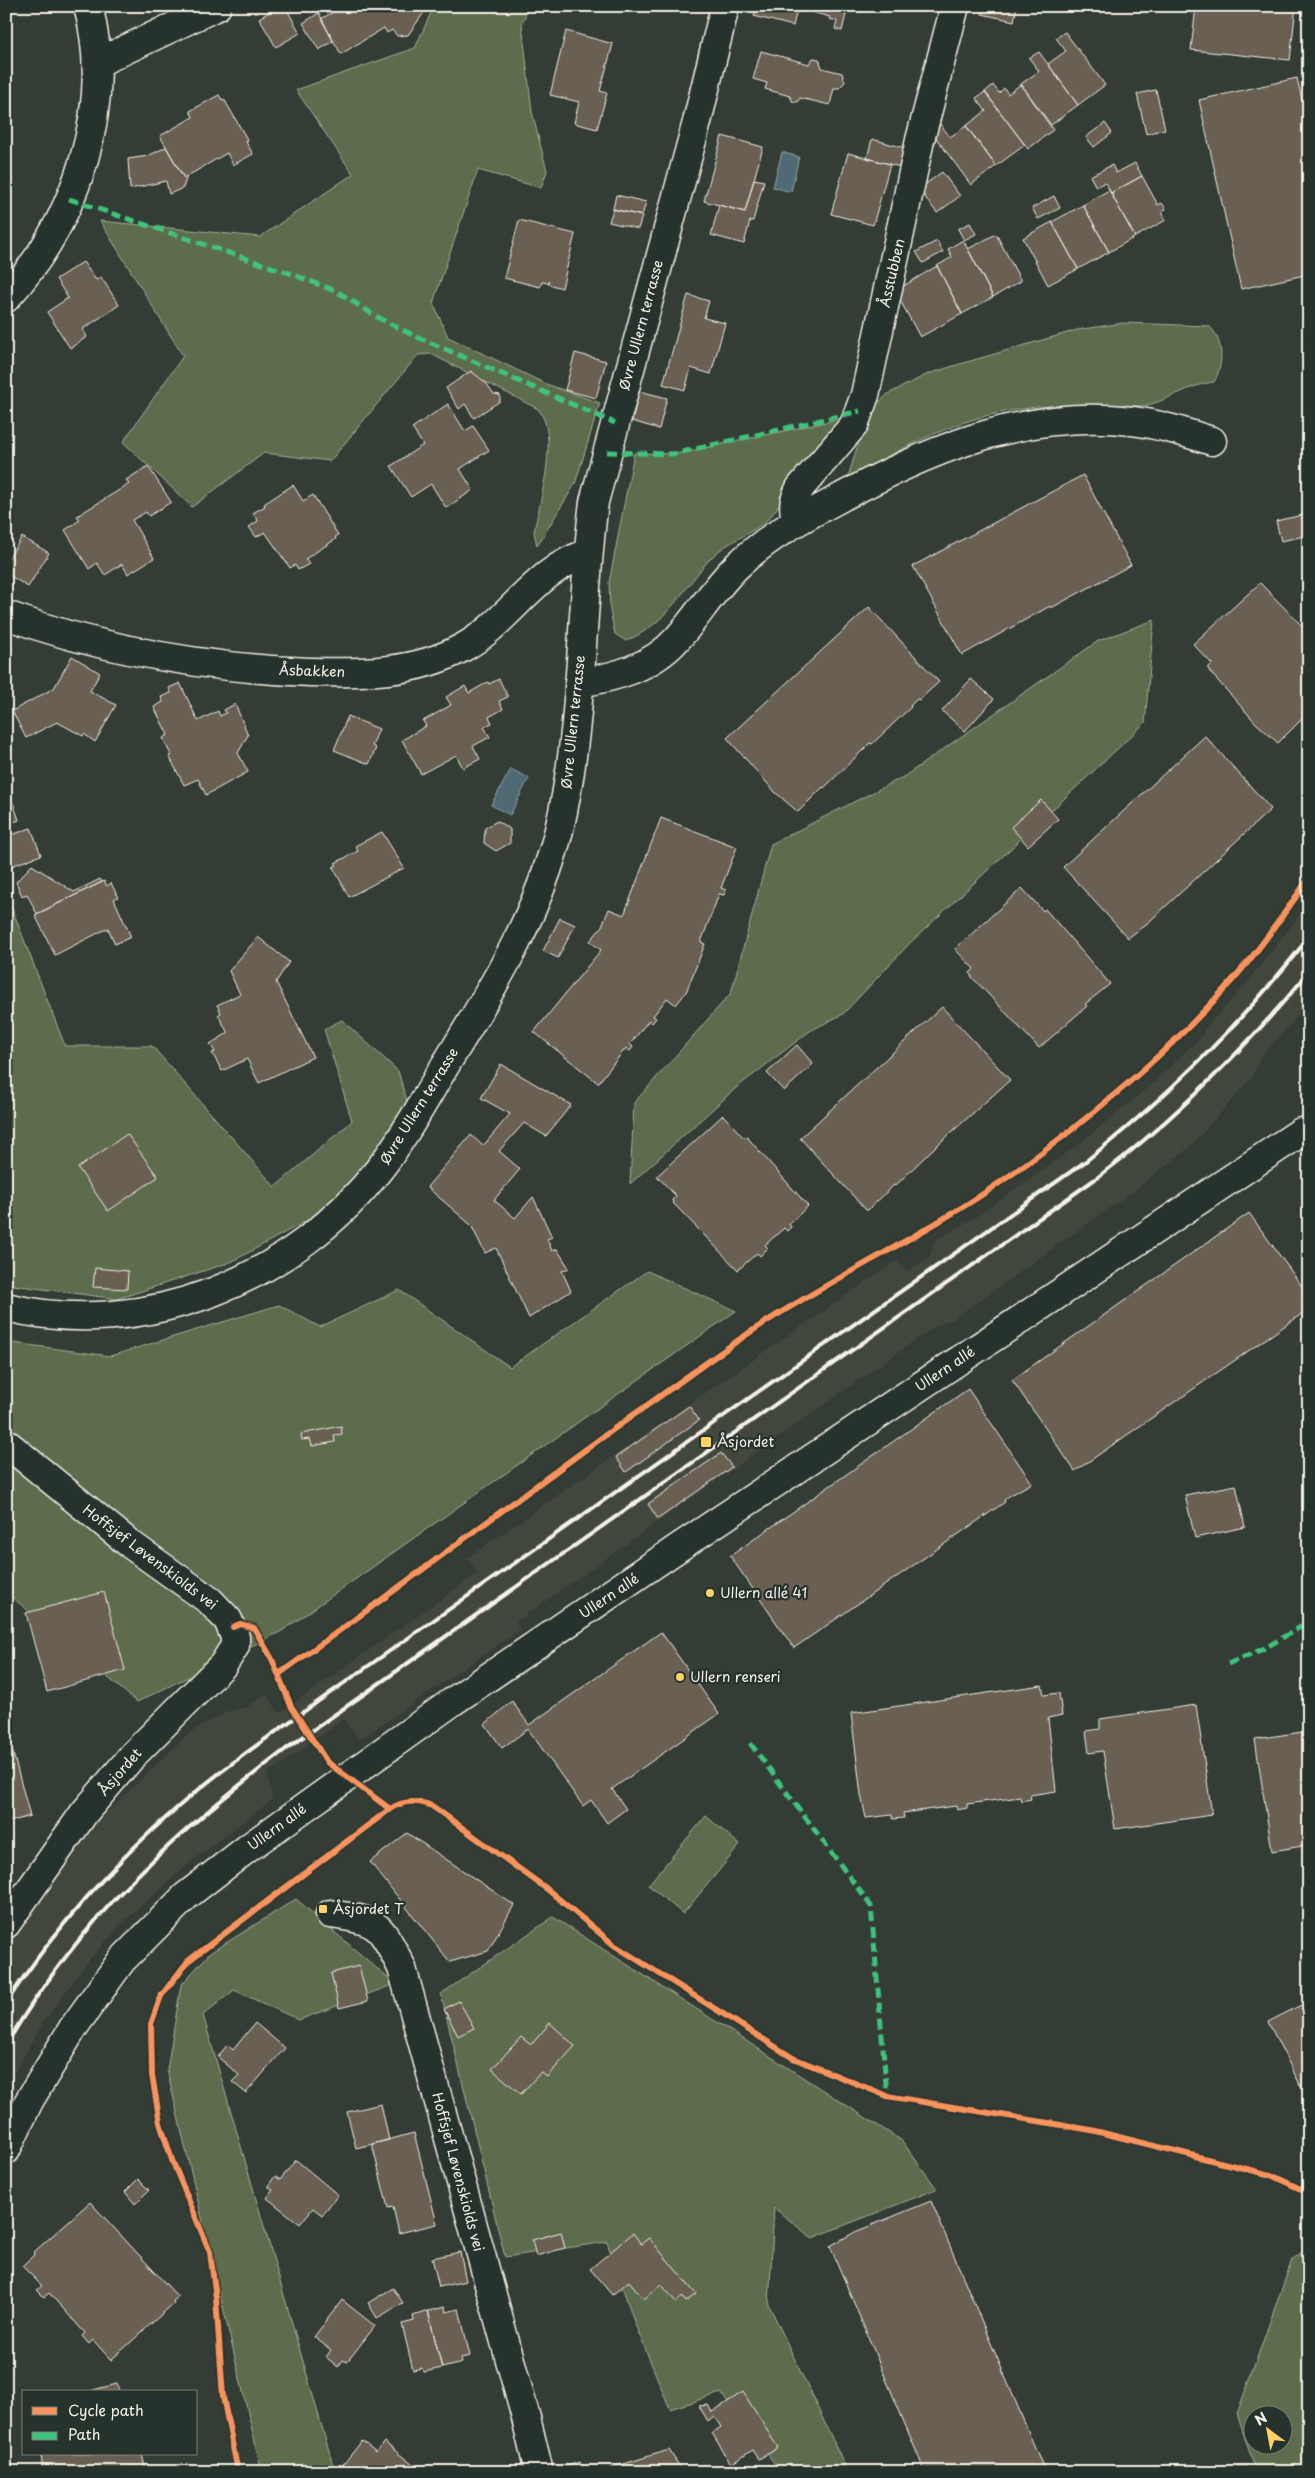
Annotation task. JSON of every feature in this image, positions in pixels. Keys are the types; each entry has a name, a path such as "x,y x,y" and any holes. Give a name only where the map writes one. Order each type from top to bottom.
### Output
{"street":[{"path":"6,298 35,260 56,227 69,199 85,153 94,117 97,63 88,6"},
{"path":"97,63 217,6"},
{"name":"Øvre Ullern terrasse","path":"6,1307 57,1317 143,1312 178,1304 216,1291 278,1259 330,1221 356,1196 382,1166 493,987 532,911 545,877 558,832 569,782 579,683 587,554 594,502 697,122 725,6"},
{"name":"Åsstubben","path":"797,521 793,507 794,498 800,488 850,430 865,395 920,140 955,6"},
{"path":"579,683 620,676 662,653 677,640 736,567 766,542 797,521 887,473 942,448 982,434 1024,425 1092,418 1133,421 1212,441"},
{"name":"Åsbakken","path":"6,615 93,643 163,658 234,667 293,671 384,671 438,660 462,648 504,617 552,571 565,562 587,554"},
{"name":"Ullern allé","path":"6,2150 29,2101 73,2028 122,1960 186,1896 240,1854 452,1702 678,1548 1301,1132"},
{"name":"Hoffsjef Løvenskiolds vei","path":"6,1443 130,1544 210,1600 233,1627"},
{"name":"Åsjordet","path":"6,1924 84,1813 134,1754 223,1665 235,1646 233,1627"},
{"name":"Hoffsjef Løvenskiolds vei","path":"330,1914 363,1919 383,1930 402,1968 526,2418 539,2472"}],"shaded area":[{"path":"1309,903 1309,1003 1260,1058 1252,1078 1190,1147 1135,1190 953,1319 937,1325 516,1622 520,1630 359,1740 344,1719 267,1774 273,1799 192,1861 118,1927 90,1959 44,2021 6,2087 6,1948 93,1826 188,1734 228,1711 247,1707 266,1694 280,1713 478,1573 467,1558 897,1260 906,1272 930,1256 935,1240 973,1219 1079,1144 1152,1084 1204,1034 1203,1031 1246,984"}],"green space":[{"path":"434,6 529,6 522,24 532,112 547,171 541,188 478,170 433,303 448,337 546,384 600,403 575,484 537,546 534,532 544,486 548,451 548,435 544,420 538,409 431,354 418,355 330,461 264,453 192,507 123,442 183,356 100,221 260,237 353,174 296,90 415,48"},
{"path":"1123,323 1209,326 1218,338 1221,353 1220,368 1214,382 1195,386 1160,401 1142,406 1047,406 976,418 927,437 848,477 868,412 888,394 928,374 960,364 1077,330"},
{"path":"845,418 805,459 769,518 716,553 673,605 653,625 626,641 615,634 610,611 609,583 634,453 676,454"},
{"path":"1154,620 1145,723 910,943 843,1014 810,1031 736,1088 630,1184 634,1103 731,993 771,844 905,776 1098,641"},
{"path":"6,893 65,1046 152,1046 275,1187 352,1121 324,1029 342,1020 398,1071 407,1101 375,1165 317,1215 231,1262 117,1299 6,1284"},
{"path":"647,1271 736,1311 282,1631 137,1702 6,1592 6,1342 110,1356 279,1305 320,1327 399,1290 510,1367"},
{"path":"706,1816 740,1845 683,1914 648,1885"},
{"path":"296,1899 395,1984 299,2020 234,1990 203,2015 335,2472 262,2472 167,2070 181,1985 210,1953"},
{"path":"553,1917 902,2141 937,2189 812,2238 774,2208 769,2305 848,2472 781,2472 721,2393 670,2409 635,2324 607,2242 505,2257 441,1994"},
{"path":"1309,2246 1309,2472 1256,2472 1251,2456 1292,2456 1292,2406 1242,2406 1242,2429 1237,2414 1292,2260"}],"water":[{"path":"782,152 799,157 791,192 773,187"},
{"path":"511,769 529,778 510,815 491,805"}],"building":[{"path":"280,6 285,6 300,33 276,47 259,18"},
{"path":"343,6 422,6 421,8 425,11 408,35 397,36 392,30 387,33 384,28 341,54 321,19"},
{"path":"757,6 798,6 793,26 754,16"},
{"path":"805,6 848,6 842,31 835,29 837,21 829,19 830,17 804,10"},
{"path":"983,6 1017,6 1014,21 982,14"},
{"path":"1196,6 1296,6 1290,60 1191,50"},
{"path":"319,13 333,41 319,50 303,23"},
{"path":"566,31 613,44 600,91 607,93 597,129 574,123 579,102 550,95"},
{"path":"1065,32 1105,85 1078,105 1048,64 1066,51 1056,38"},
{"path":"761,51 809,64 813,58 819,59 822,68 842,73 845,82 839,88 834,88 830,105 800,98 797,102 793,102 790,96 765,89 767,83 753,79"},
{"path":"1039,52 1078,105 1051,125 1021,84 1039,71 1029,58"},
{"path":"1297,78 1309,131 1309,274 1241,289 1199,100"},
{"path":"1021,84 1053,130 1028,149 985,92 993,85 999,93 1004,88 1008,94"},
{"path":"1156,90 1165,129 1146,134 1137,94"},
{"path":"985,92 1025,145 996,166 966,126 986,111 976,98"},
{"path":"219,95 222,100 224,99 248,141 246,142 253,154 233,165 227,153 184,178 160,136 193,117 190,111"},
{"path":"1105,123 1112,133 1094,147 1086,137"},
{"path":"940,124 950,137 966,126 996,166 971,185 931,131"},
{"path":"722,136 763,147 745,212 704,201"},
{"path":"872,139 905,148 900,167 867,158"},
{"path":"166,147 184,178 187,176 183,188 169,194 166,181 130,189 128,159 148,156"},
{"path":"848,153 890,164 873,225 831,214"},
{"path":"1135,163 1142,176 1111,193 1105,182 1096,187 1090,176 1112,165 1116,173"},
{"path":"942,172 960,196 937,213 919,189"},
{"path":"1142,176 1158,205 1162,203 1166,209 1162,212 1166,220 1135,237 1111,193"},
{"path":"754,179 764,181 753,221 750,221 744,244 711,235 719,205 745,212"},
{"path":"1109,190 1135,237 1109,252 1083,205"},
{"path":"616,195 646,202 642,216 613,209"},
{"path":"1054,196 1060,208 1038,219 1032,208"},
{"path":"1083,205 1109,252 1078,269 1052,222"},
{"path":"613,209 642,216 638,229 609,222"},
{"path":"519,220 575,234 562,288 548,284 549,281 548,283 542,282 540,287 504,278"},
{"path":"1052,222 1078,269 1048,285 1023,238"},
{"path":"970,223 976,234 964,240 958,229"},
{"path":"996,234 1021,281 993,297 968,249"},
{"path":"963,240 993,297 962,314 937,266 952,257 948,249"},
{"path":"937,241 943,252 923,263 916,252"},
{"path":"83,262 96,280 101,277 119,305 83,329 87,337 70,348 47,312 68,298 56,279"},
{"path":"937,266 962,314 920,337 895,291"},
{"path":"688,295 709,301 704,318 725,323 711,374 691,368 685,390 663,384"},
{"path":"575,353 606,361 596,398 565,390"},
{"path":"471,371 486,383 494,394 500,395 500,401 474,418 465,404 459,409 446,388"},
{"path":"639,391 667,398 659,429 632,421"},
{"path":"448,404 465,431 473,426 489,450 460,469 473,490 446,508 431,484 411,497 391,466 423,445 412,428"},
{"path":"148,466 171,502 149,516 146,512 132,520 154,558 128,574 122,564 105,575 97,563 89,569 65,530 80,520 77,516 129,484 126,480"},
{"path":"1083,475 1131,565 1051,608 1050,606 962,655 913,566"},
{"path":"293,485 303,501 313,495 338,535 335,537 336,539 305,559 309,564 298,570 295,565 290,568 265,532 256,537 249,527 258,521 253,513"},
{"path":"1307,514 1309,535 1281,541 1276,521"},
{"path":"22,537 49,553 28,587 6,573 6,562"},
{"path":"1260,583 1309,633 1309,715 1304,717 1278,743 1256,723 1210,672 1208,668 1212,664 1193,644"},
{"path":"869,607 939,682 919,700 917,699 911,707 872,744 870,743 798,812 775,792 727,738"},
{"path":"72,656 100,673 90,691 116,705 95,742 84,734 83,736 57,722 26,738 12,711 54,688"},
{"path":"499,679 508,697 499,701 503,709 489,717 492,723 484,727 490,737 473,746 480,759 463,768 456,755 421,774 402,740 426,726 423,721 451,705 446,697 465,686 469,693 488,682 489,684"},
{"path":"971,679 994,699 965,731 942,711"},
{"path":"180,683 198,721 218,711 220,716 226,713 224,710 235,704 248,735 238,753 248,772 206,795 198,779 184,785 169,756 171,755 163,738 168,735 154,707 163,702 161,697 171,693 169,688"},
{"path":"348,716 379,729 372,746 376,748 369,764 334,750"},
{"path":"1205,736 1271,809 1150,921 1128,938 1063,867"},
{"path":"6,783 19,820 6,825"},
{"path":"1041,800 1058,819 1028,846 1011,827"},
{"path":"661,818 737,847 721,888 726,890 724,895 719,894 701,942 705,944 686,992 676,1005 667,998 653,1016 656,1018 652,1023 649,1020 630,1044 633,1047 630,1051 626,1048 598,1083 534,1032 601,950 590,941 601,928 609,909 624,915"},
{"path":"497,821 510,829 510,843 496,851 484,843 485,828"},
{"path":"31,828 41,855 11,866 6,853 6,837"},
{"path":"382,832 404,868 349,897 333,867 337,865 335,863 358,851 355,846"},
{"path":"32,865 74,892 100,879 102,882 37,914 27,894 22,896 16,882"},
{"path":"104,881 107,886 111,883 118,897 114,899 131,937 115,944 108,928 55,955 35,915"},
{"path":"1022,888 1043,911 1045,909 1110,984 1085,1004 1087,1006 1039,1048 972,977 970,973 974,969 955,949"},
{"path":"560,918 575,925 558,958 543,951"},
{"path":"258,937 289,962 276,982 313,1057 259,1083 247,1059 222,1071 212,1053 215,1052 210,1044 228,1033 218,1015 221,1013 217,1005 240,994 229,971"},
{"path":"942,1007 1010,1080 934,1148 895,1186 866,1210 800,1138"},
{"path":"797,1045 813,1064 784,1091 767,1073"},
{"path":"501,1064 571,1105 546,1136 524,1123 499,1151 520,1169 494,1200 515,1218 533,1197 552,1237 547,1239 552,1251 557,1249 569,1268 562,1271 571,1291 529,1318 496,1248 485,1253 471,1225 427,1187 471,1135 483,1146 510,1114 481,1098"},
{"path":"723,1115 744,1138 746,1136 808,1206 789,1224 791,1227 787,1231 784,1228 765,1245 768,1248 760,1256 757,1253 738,1270 673,1203 672,1200 676,1196 657,1176"},
{"path":"127,1134 158,1177 108,1211 78,1168"},
{"path":"1249,1213 1309,1296 1309,1309 1075,1471 1012,1380"},
{"path":"95,1268 128,1271 127,1289 93,1287"},
{"path":"968,1389 1032,1483 1009,1496 1004,1500 1005,1502 794,1648 730,1556"},
{"path":"689,1406 699,1420 626,1472 616,1457"},
{"path":"341,1426 342,1434 334,1435 335,1442 312,1446 310,1439 302,1440 301,1434"},
{"path":"721,1453 732,1467 658,1519 648,1504"},
{"path":"1236,1485 1245,1527 1195,1538 1185,1495"},
{"path":"104,1592 125,1670 47,1692 26,1613"},
{"path":"661,1632 719,1714 612,1789 626,1809 607,1823 591,1800 583,1806 528,1729 502,1748 485,1724 512,1701 529,1725"},
{"path":"1042,1685 1044,1695 1059,1693 1062,1715 1048,1718 1056,1791 1030,1795 1031,1799 1021,1801 1020,1797 967,1804 967,1808 957,1810 956,1806 903,1813 904,1818 893,1819 892,1815 866,1818 861,1795 851,1713"},
{"path":"1196,1705 1212,1815 1115,1829 1103,1751 1089,1753 1086,1731 1100,1729 1100,1719"},
{"path":"1309,1731 1309,1845 1272,1851 1255,1739"},
{"path":"6,1738 9,1738 30,1816 6,1823"},
{"path":"407,1833 514,1905 488,1951 450,1962 370,1862"},
{"path":"359,1966 368,2001 339,2008 331,1973"},
{"path":"459,2001 474,2028 458,2036 444,2009"},
{"path":"1309,2001 1309,2102 1268,2022"},
{"path":"255,2023 285,2048 246,2093 232,2082 239,2075 218,2057 227,2045 233,2050"},
{"path":"550,2023 575,2046 547,2077 541,2072 521,2094 492,2069 521,2037 531,2045"},
{"path":"381,2104 389,2140 356,2148 347,2112"},
{"path":"414,2133 437,2224 399,2233 393,2207 388,2208 372,2144"},
{"path":"296,2160 338,2195 322,2215 313,2208 300,2224 267,2198 273,2190 268,2186 275,2176 280,2180"},
{"path":"138,2179 149,2190 135,2204 125,2192"},
{"path":"931,2201 1044,2469 1038,2472 925,2472 830,2246 855,2232"},
{"path":"90,2202 178,2297 173,2301 174,2303 111,2360 93,2340 89,2344 82,2336 85,2333 49,2293 44,2297 37,2290 42,2286 22,2266 35,2254 34,2252"},
{"path":"561,2232 565,2248 536,2256 532,2240"},
{"path":"633,2233 641,2244 649,2238 696,2294 686,2302 682,2297 676,2302 661,2284 644,2299 629,2281 612,2295 590,2269"},
{"path":"460,2252 466,2281 439,2287 432,2258"},
{"path":"393,2288 403,2303 377,2318 368,2303"},
{"path":"342,2300 375,2326 347,2362 343,2360 338,2367 326,2357 331,2350 314,2337"},
{"path":"445,2307 446,2312 459,2309 470,2356 461,2358 462,2363 442,2368 428,2311"},
{"path":"428,2311 442,2368 424,2372 422,2368 413,2370 402,2324 414,2321 413,2316"},
{"path":"117,2384 118,2390 93,2390"},
{"path":"743,2392 778,2448 759,2459 753,2450 731,2464 712,2433 721,2427 714,2416 708,2421 699,2406 708,2405 712,2412"},
{"path":"362,2441 376,2452 384,2442 422,2472 350,2472 342,2466"},
{"path":"669,2450 683,2472 605,2472 604,2470"},
{"path":"41,2456 142,2456 146,2472 43,2472"},
{"path":"580,2462 583,2472 565,2472 564,2467"},
{"path":"1245,2465 1248,2472 1217,2472"}],"railway":[{"path":"6,2003 24,1976 85,1899 130,1851 196,1792 253,1748 330,1693 1086,1161 1147,1110 1204,1056 1258,999 1309,937"},
{"path":"6,2045 35,1999 97,1919 166,1848 244,1782 286,1749 1098,1177 1183,1106 1209,1081 1260,1028 1309,972"}],"marked path":[{"path":"69,199 292,274 338,292 377,317 413,335 615,423"},
{"path":"607,452 673,454 860,411"},
{"path":"1228,1664 1265,1648 1309,1622"},
{"path":"750,1743 871,1906 887,2096"}],"cycle path":[{"path":"279,1674 600,1439 744,1337 813,1293 953,1213 1051,1146 1155,1059 1219,995 1271,932 1309,878"},
{"path":"233,1627 240,1624 254,1628 272,1659 291,1706 327,1762 390,1809"},
{"path":"238,2472 223,2397 216,2298 210,2252 172,2160 160,2123 152,2075 151,2024 161,1996 188,1961 390,1809 405,1803 416,1802 432,1806 547,1889 614,1945 793,2058 887,2096 1091,2130 1271,2175 1309,2193"}],"place":[{"name":"Åsjordet","path":"706,1442"},
{"name":"Ullern allé 41","path":"710,1593"},
{"name":"Ullern renseri","path":"680,1677"},
{"name":"Åsjordet T","path":"323,1909"}]}
